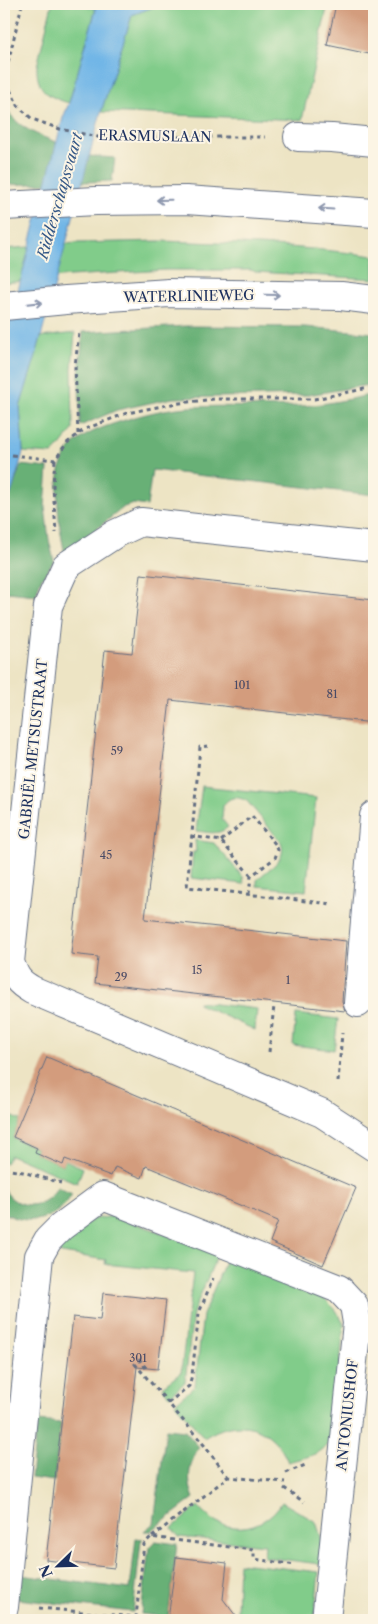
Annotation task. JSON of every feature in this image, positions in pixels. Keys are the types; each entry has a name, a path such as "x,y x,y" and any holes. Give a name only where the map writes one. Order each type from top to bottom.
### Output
{"street":[{"path":"298,137 374,142"},
{"path":"10,206 96,201 186,200 374,213"},
{"name":"WATERLINIEWEG","path":"4,306 169,293 341,296 374,300"},
{"path":"66,566 115,534 141,522 374,547"},
{"name":"GABRIËL METSUSTRAAT","path":"66,566 48,606 10,962 20,984 332,1119 374,1147"},
{"path":"358,1003 374,816"},
{"path":"4,1606 39,1256 48,1240 61,1227 103,1196"},
{"name":"ANTONIUSHOF","path":"103,1196 339,1289 354,1305 357,1322 326,1620"}],"path":[{"name":"ERASMUSLAAN","path":"22,4 6,71 10,90 19,107 32,119 60,129 98,137 298,137"},
{"path":"4,54 9,55"},
{"path":"78,435 75,366 79,332"},
{"path":"66,566 60,553 54,526 53,486 55,460 67,443 85,429 126,413 172,404 214,399 314,399 374,387"},
{"path":"4,454 55,460"},
{"path":"208,746 200,747 187,887 366,909"},
{"path":"221,841 252,816 276,845 278,850 275,858 251,876 249,894"},
{"path":"192,836 221,841 251,876"},
{"path":"332,1119 337,1096 344,1017 354,1021 358,1003"},
{"path":"265,1090 274,1006"},
{"path":"4,1169 23,1172 103,1196"},
{"path":"168,1403 189,1386 199,1313 226,1245"},
{"path":"146,1368 140,1360 135,1364 204,1445 228,1477"},
{"path":"4,1606 136,1617 144,1544 151,1537 228,1477 285,1482"},
{"path":"151,1537 254,1550 254,1559 332,1570"}],"green space":[{"path":"52,4 86,4 96,8 69,103 49,95 41,87 37,74 37,66"},
{"path":"161,4 328,4 302,120 101,112 132,15"},
{"path":"4,104 8,112 19,124 56,142 56,148 89,156 115,158 112,181 4,185"},
{"path":"159,241 267,246 374,256 374,279 256,272 251,270 165,270 70,276 4,283 4,249 77,243"},
{"path":"186,326 305,327 374,333 374,384 308,395 173,398 117,410 80,426 79,375 83,332"},
{"path":"75,333 72,368 73,430 52,454 23,452 20,407 41,337"},
{"path":"374,394 374,495 152,470 147,506 133,504 124,507 65,554 58,507 60,470 66,453 76,442 88,434 137,417 178,408 202,406 303,406 330,403"},
{"path":"21,465 48,468 45,507 54,561 40,581 36,595 7,592 4,623 4,512"},
{"path":"202,786 316,798 306,891 257,886 257,880 276,864 282,854 282,849 281,842 247,801 234,798 225,803 222,819 228,827 224,830 213,833 196,831"},
{"path":"195,840 214,843 243,877 244,884 191,878 193,852 196,852"},
{"path":"198,1002 257,1009 255,1030 198,1004"},
{"path":"296,1014 338,1019 334,1050 293,1045"},
{"path":"4,1113 20,1120 13,1138 37,1148 35,1153 63,1165 65,1160 83,1168 77,1183 10,1155 6,1163 4,1163"},
{"path":"57,1187 72,1194 59,1210 51,1215 33,1220 24,1220 4,1213 4,1189 16,1201 31,1205 39,1204 46,1200"},
{"path":"115,1216 218,1253 193,1313 185,1382 170,1396 162,1387 181,1373 193,1273 105,1264 106,1260 56,1252 57,1246 93,1219"},
{"path":"227,1257 324,1298 336,1310 344,1324 333,1434 325,1447 315,1454 288,1462 273,1439 263,1432 241,1426 216,1431 204,1438 175,1403 195,1386 203,1315"},
{"path":"37,1421 61,1423 54,1481 31,1478"},
{"path":"166,1429 185,1431 199,1447 191,1466 189,1478 194,1498 151,1531 144,1531 154,1523"},
{"path":"282,1502 316,1522 322,1540 320,1564 264,1557 265,1545 179,1537 172,1528 198,1506 207,1516 218,1523 241,1527 253,1525 274,1513"},
{"path":"136,1538 143,1539 141,1541 133,1612 17,1599 20,1575 130,1589"},
{"path":"155,1541 177,1544 168,1617 141,1614 149,1547"},
{"path":"239,1563 319,1572 314,1620 246,1620 237,1611"}],"water":[{"name":"Ridderschapsvaart","path":"86,4 161,4 132,15 101,112 37,352 20,407 23,452 4,512 4,344 63,118 96,9"}],"building":[{"path":"336,4 374,4 374,55 327,45"},
{"path":"141,574 374,600 374,723 170,700 145,919 346,941 342,1002 345,1011 95,983 98,957 71,954 105,650 132,653"},
{"path":"47,1057 356,1188 323,1265 270,1242 278,1221 146,1166 142,1178 115,1167 111,1176 65,1159 63,1165 35,1153 37,1148 13,1137"},
{"path":"103,1293 166,1300 158,1369 137,1367 114,1568 46,1560 73,1317 100,1320"},
{"path":"176,1557 227,1563 223,1599 239,1620 168,1620"}]}
